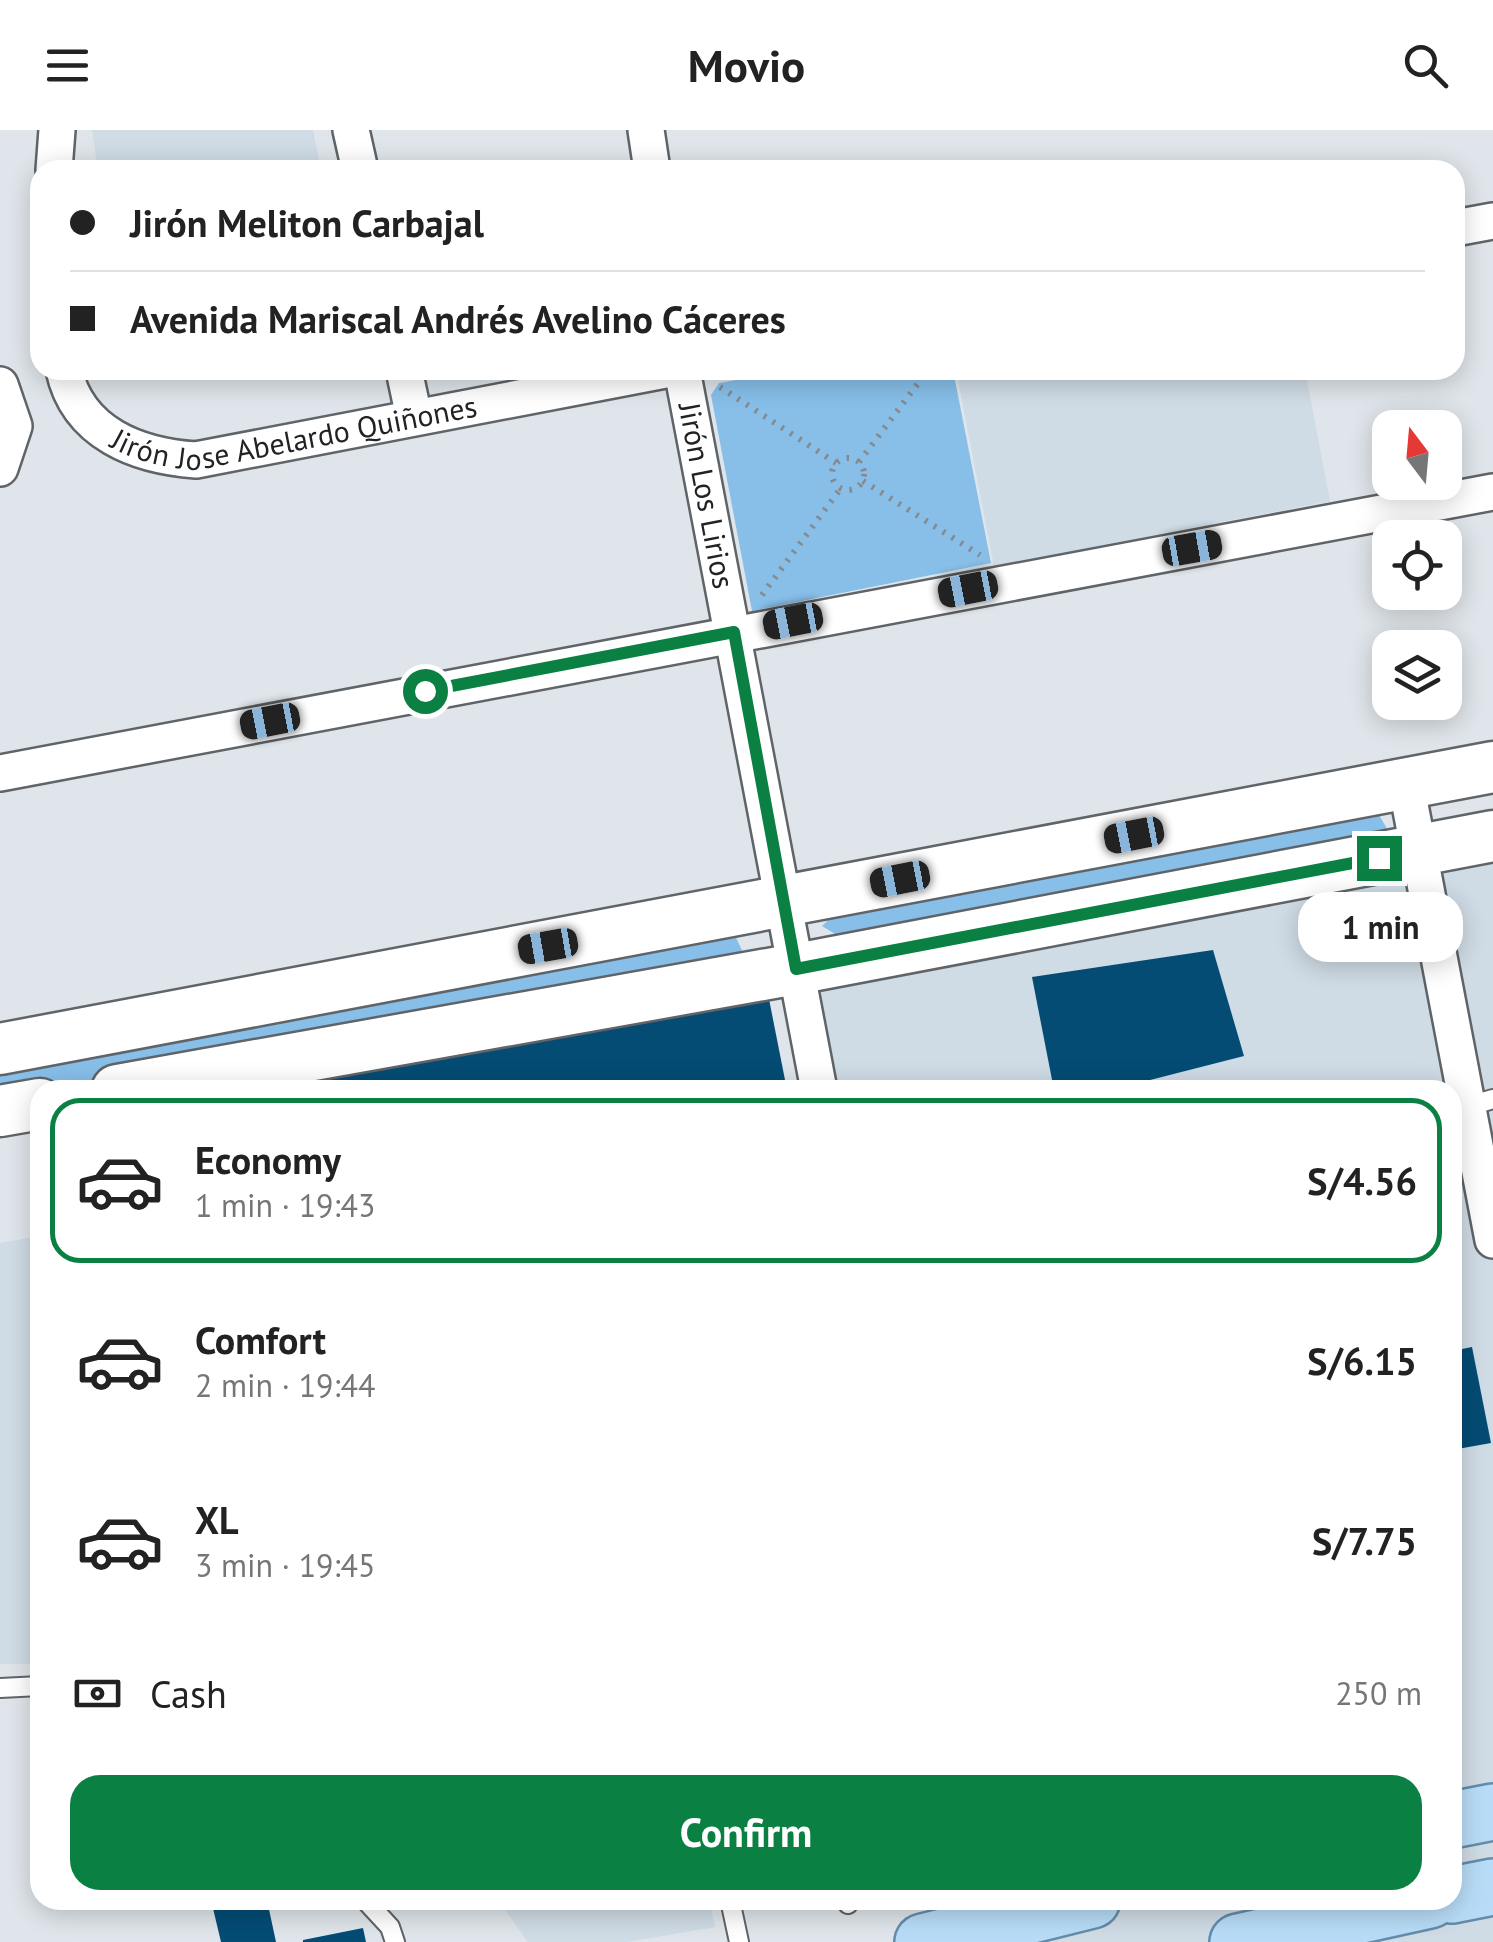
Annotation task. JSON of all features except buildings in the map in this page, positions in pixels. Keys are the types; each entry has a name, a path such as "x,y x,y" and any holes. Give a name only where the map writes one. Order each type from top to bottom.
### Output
{"main road":[{"path":"1462,1818 1493,1812"},
{"path":"1462,1893 1493,1887"},
{"path":"923,1942 977,1914 1010,1910"},
{"path":"1238,1942 1392,1910"}],"street":[{"path":"54,160 56,130"},
{"path":"352,130 358,160"},
{"path":"646,130 650,160"},
{"path":"1465,226 1493,221"},
{"name":"Jirón Jose Abelardo Quiñones","path":"67,380 112,441 154,457 196,460 613,380"},
{"path":"406,380 414,418"},
{"name":"Jirón Los Lirios","path":"699,380 734,632 817,1080"},
{"path":"0,385 14,426 0,468"},
{"path":"0,773 1493,492"},
{"path":"0,1050 1493,767"},
{"path":"1406,784 1418,850 1479,1103 1493,1240"},
{"path":"173,1080 796,969 1493,836"},
{"path":"0,1111 30,1106"}],"lane":[{"path":"0,1688 30,1686"},
{"path":"374,1910 390,1927 395,1942"},
{"path":"732,1910 739,1942"}],"path":[{"path":"707,380 836,464"},
{"path":"920,380 859,462 863,481 989,561 1004,582"},
{"path":"841,488 833,477 836,464 843,458 859,462"},
{"path":"734,632 841,488 857,487 863,481"}],"shaded area":[{"path":"92,130 313,130 319,160 96,160"},
{"path":"955,380 991,563 752,611 711,395 719,383"},
{"path":"958,380 1307,380 1330,501 994,566"},
{"path":"1378,813 1390,834 840,937 822,926 839,910"},
{"path":"1493,849 1493,1942 977,1942 971,1910 1462,1910 1462,1080 805,1080 787,986"},
{"path":"734,933 744,955 729,969 111,1080 30,1080 30,1095 0,1100 0,1058"},
{"path":"30,1238 30,1664 0,1664 0,1243"},
{"path":"505,1910 711,1910 715,1927 627,1942 528,1942"}],"route":[{"path":"425,691 734,632 796,969 1379,858"}]}
